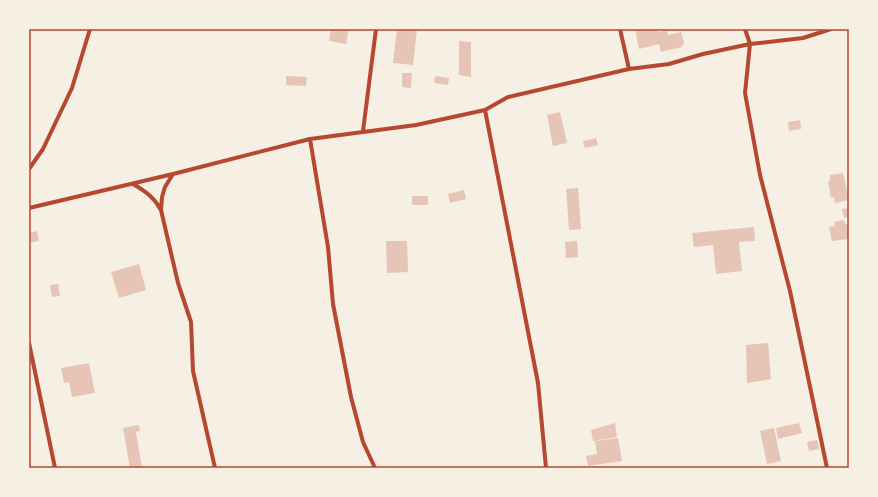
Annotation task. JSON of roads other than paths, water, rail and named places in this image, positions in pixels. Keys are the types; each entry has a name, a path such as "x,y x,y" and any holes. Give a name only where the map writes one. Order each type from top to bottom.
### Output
{"street":[{"path":"29,169 43,149 72,88 90,29"},
{"path":"364,131 376,29"},
{"path":"620,29 629,69"},
{"path":"745,29 750,44 745,93 760,175 790,291 828,468"},
{"path":"29,208 133,184 310,139 416,125 485,110 508,97 629,69 669,64 704,54 750,44 803,38 831,29"},
{"path":"485,110 538,384 546,468"},
{"path":"310,139 328,247 329,274 336,320 351,397 363,442 375,468"},
{"path":"173,174 165,187 162,197 161,210 178,283 191,322 193,371 215,468"},
{"path":"133,184 147,192 155,200 161,210"},
{"path":"29,343 55,468"}]}
